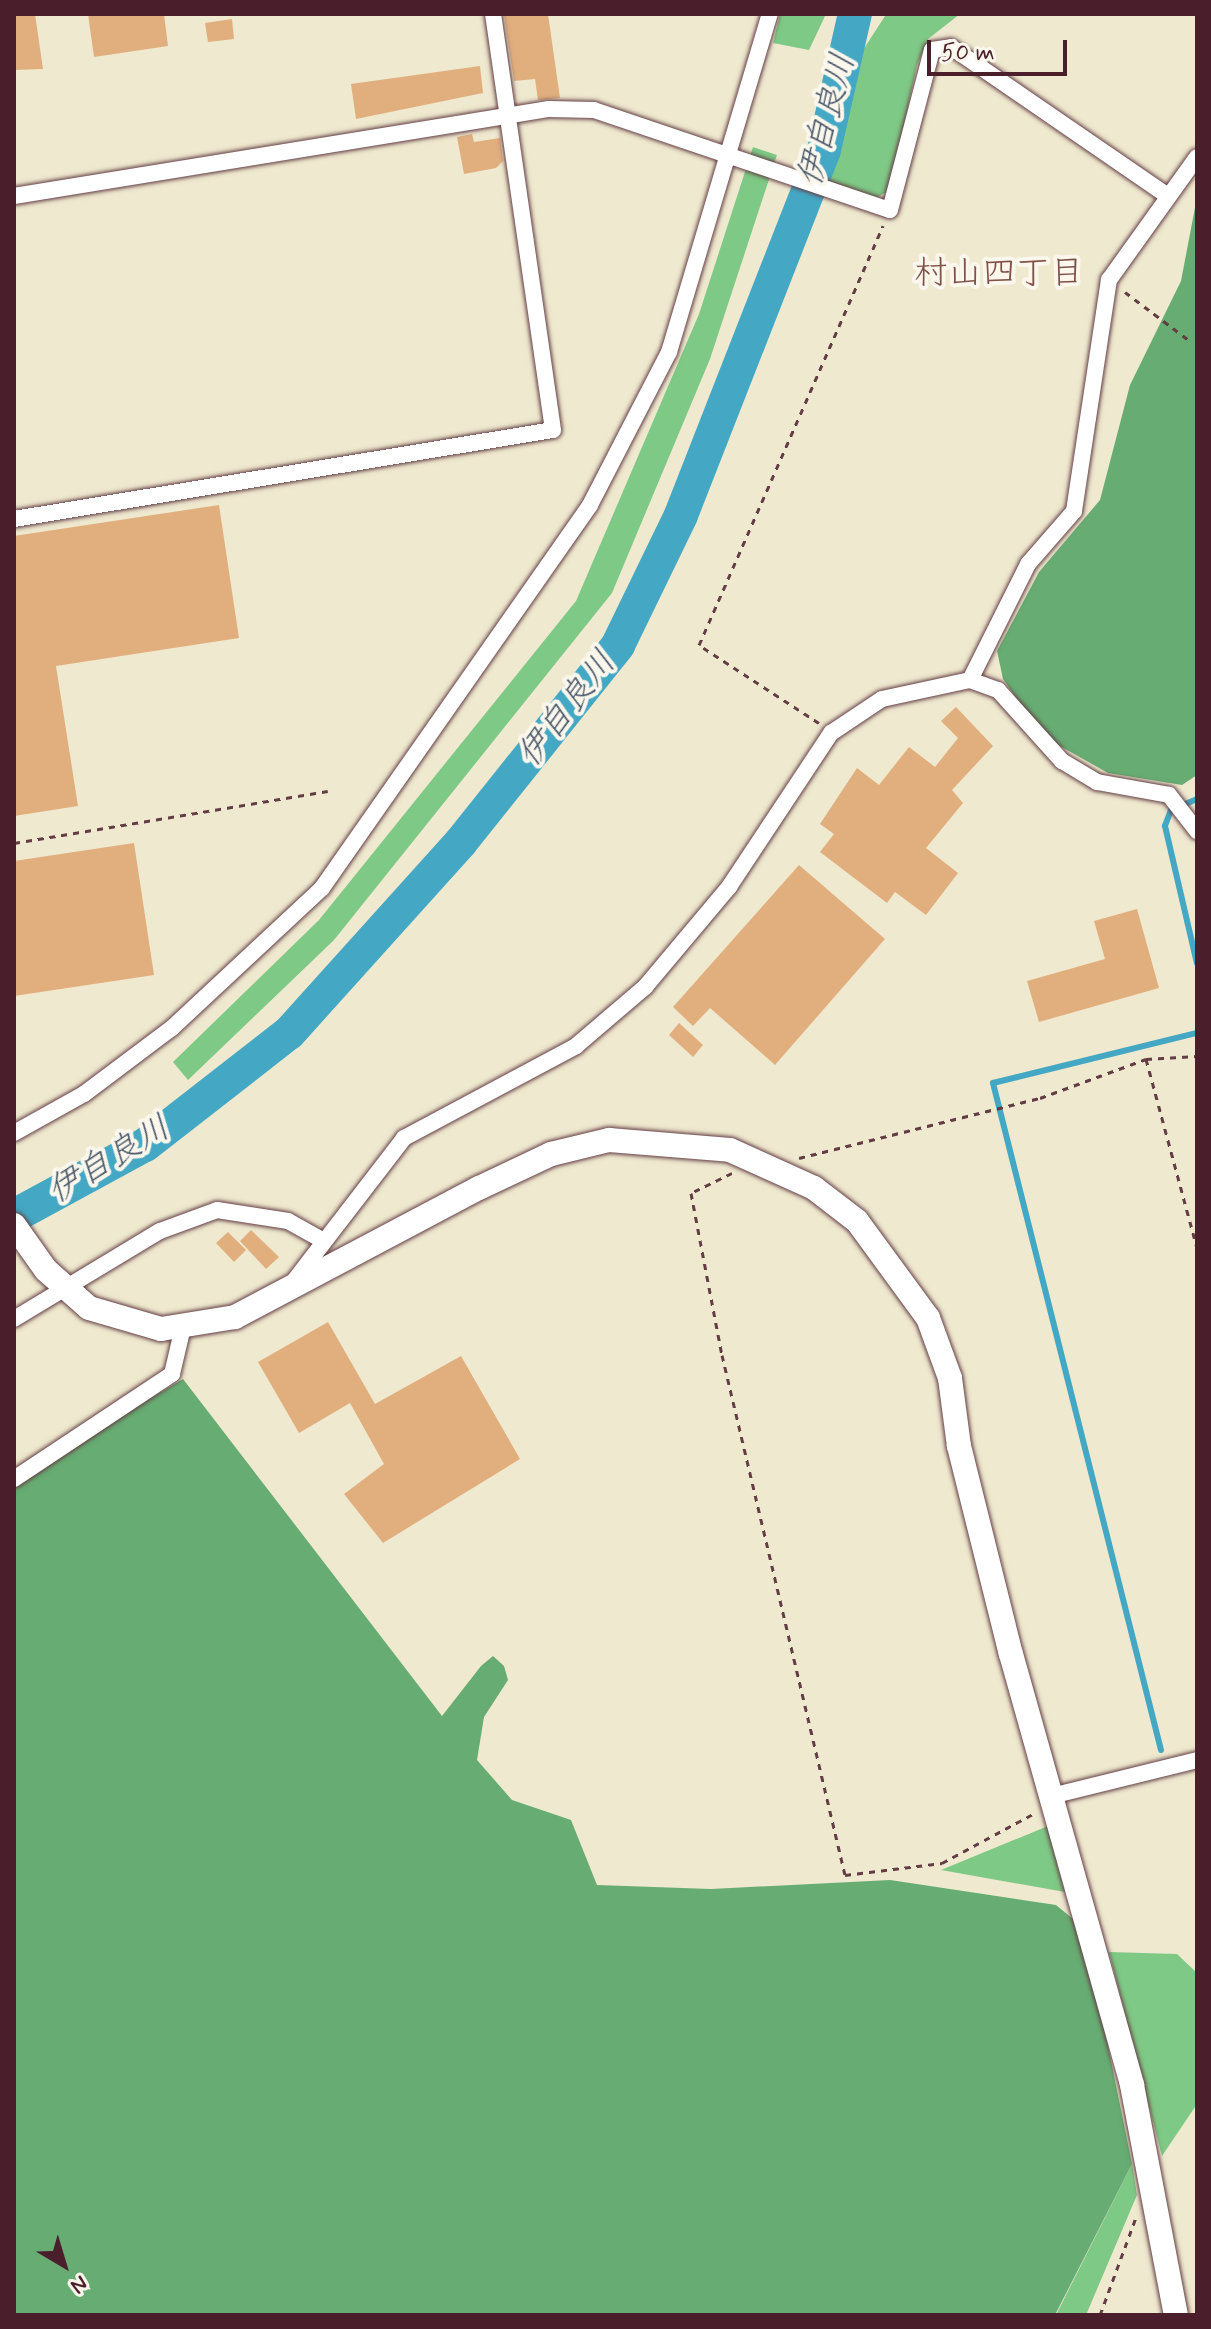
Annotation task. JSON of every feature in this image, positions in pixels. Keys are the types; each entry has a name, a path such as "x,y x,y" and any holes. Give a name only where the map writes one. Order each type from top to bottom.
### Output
{"street":[{"path":"14,519 553,430 493,14"},
{"path":"14,1133 84,1094 235,974 322,888 401,782 628,442 669,352 731,158 770,14"},
{"path":"14,196 507,117 594,110 881,208 932,50 951,47 1168,196"},
{"path":"970,680 1028,564 1074,511 1109,280 1197,157"},
{"path":"286,1295 289,1279 324,1241 404,1138 576,1046 645,987 729,887 831,733 882,699 970,680 998,690 1062,761 1097,782 1169,795 1197,831"},
{"path":"14,1225 64,1288 125,1323 183,1327 235,1317 286,1295 551,1154 609,1140 671,1140 764,1163 857,1221 928,1318 950,1378 959,1446 1011,1654 1055,1798 1152,2175 1176,2315"},
{"path":"14,1319 160,1231 217,1210 288,1221 324,1241"},
{"path":"14,1479 172,1374 183,1327"},
{"path":"1055,1798 1197,1760"}],"path":[{"path":"831,733 699,645 881,208"},
{"path":"1109,280 1190,341"},
{"path":"14,843 328,791"},
{"path":"1055,1798 942,1863 845,1875 728,1385 691,1193 764,1163 1040,1098 1146,1059 1197,1056"},
{"path":"1146,1059 1197,1248"},
{"path":"1100,2315 1139,2209"}],"green space":[{"path":"780,14 826,14 809,50 773,43"},
{"path":"960,14 928,39 917,65 890,190 878,197 829,184 856,61 885,16"},
{"path":"753,147 777,155 710,359 612,593 334,940 188,1080 173,1062 319,920 576,601 699,314"},
{"path":"1197,197 1197,775 1182,785 1108,773 1044,737 1003,679 997,651 1039,572 1100,500 1130,385 1181,281"},
{"path":"183,1379 442,1716 481,1666 493,1656 504,1666 508,1680 484,1717 477,1760 512,1800 571,1820 597,1885 711,1889 890,1880 1056,1905 1084,1928 1132,2164 1055,2315 14,2315 14,1479"},
{"path":"1048,1826 1065,1892 941,1870"},
{"path":"1109,1952 1177,1954 1197,1973 1197,2104 1162,2156"},
{"path":"1132,2164 1137,2195 1086,2315 1056,2315"}],"building":[{"path":"14,14 35,14 43,69 14,70"},
{"path":"88,14 164,14 168,46 94,57"},
{"path":"504,14 548,14 560,98 538,100 535,79 514,81"},
{"path":"232,19 234,39 208,42 205,23"},
{"path":"480,66 483,93 356,119 351,84"},
{"path":"472,134 474,142 500,138 503,161 496,168 464,174 457,137"},
{"path":"219,505 239,638 56,666 78,806 14,816 14,536"},
{"path":"956,707 993,746 952,790 963,803 926,848 958,873 926,915 895,892 887,903 820,852 834,834 820,824 857,768 879,785 909,747 935,767 958,738 941,721"},
{"path":"134,843 154,975 14,996 14,861"},
{"path":"799,865 885,939 775,1065 710,1008 693,1026 673,1007"},
{"path":"1137,909 1159,988 1039,1022 1027,981 1105,959 1094,921"},
{"path":"679,1023 703,1045 693,1057 669,1035"},
{"path":"251,1230 279,1257 266,1269 240,1241"},
{"path":"228,1232 246,1250 234,1262 216,1243"},
{"path":"328,1322 375,1404 461,1356 520,1459 383,1543 344,1494 384,1464 350,1403 299,1433 258,1362"}],"waterway":[{"name":"伊自良川","path":"14,1216 145,1145 289,1033 461,842 618,645 681,515 824,150 855,14"},
{"path":"1197,799 1171,810 1165,826 1197,963"},
{"path":"1161,1750 993,1083 1197,1033"}],"district":[{"name":"村山四丁目","path":"999,274"}]}
